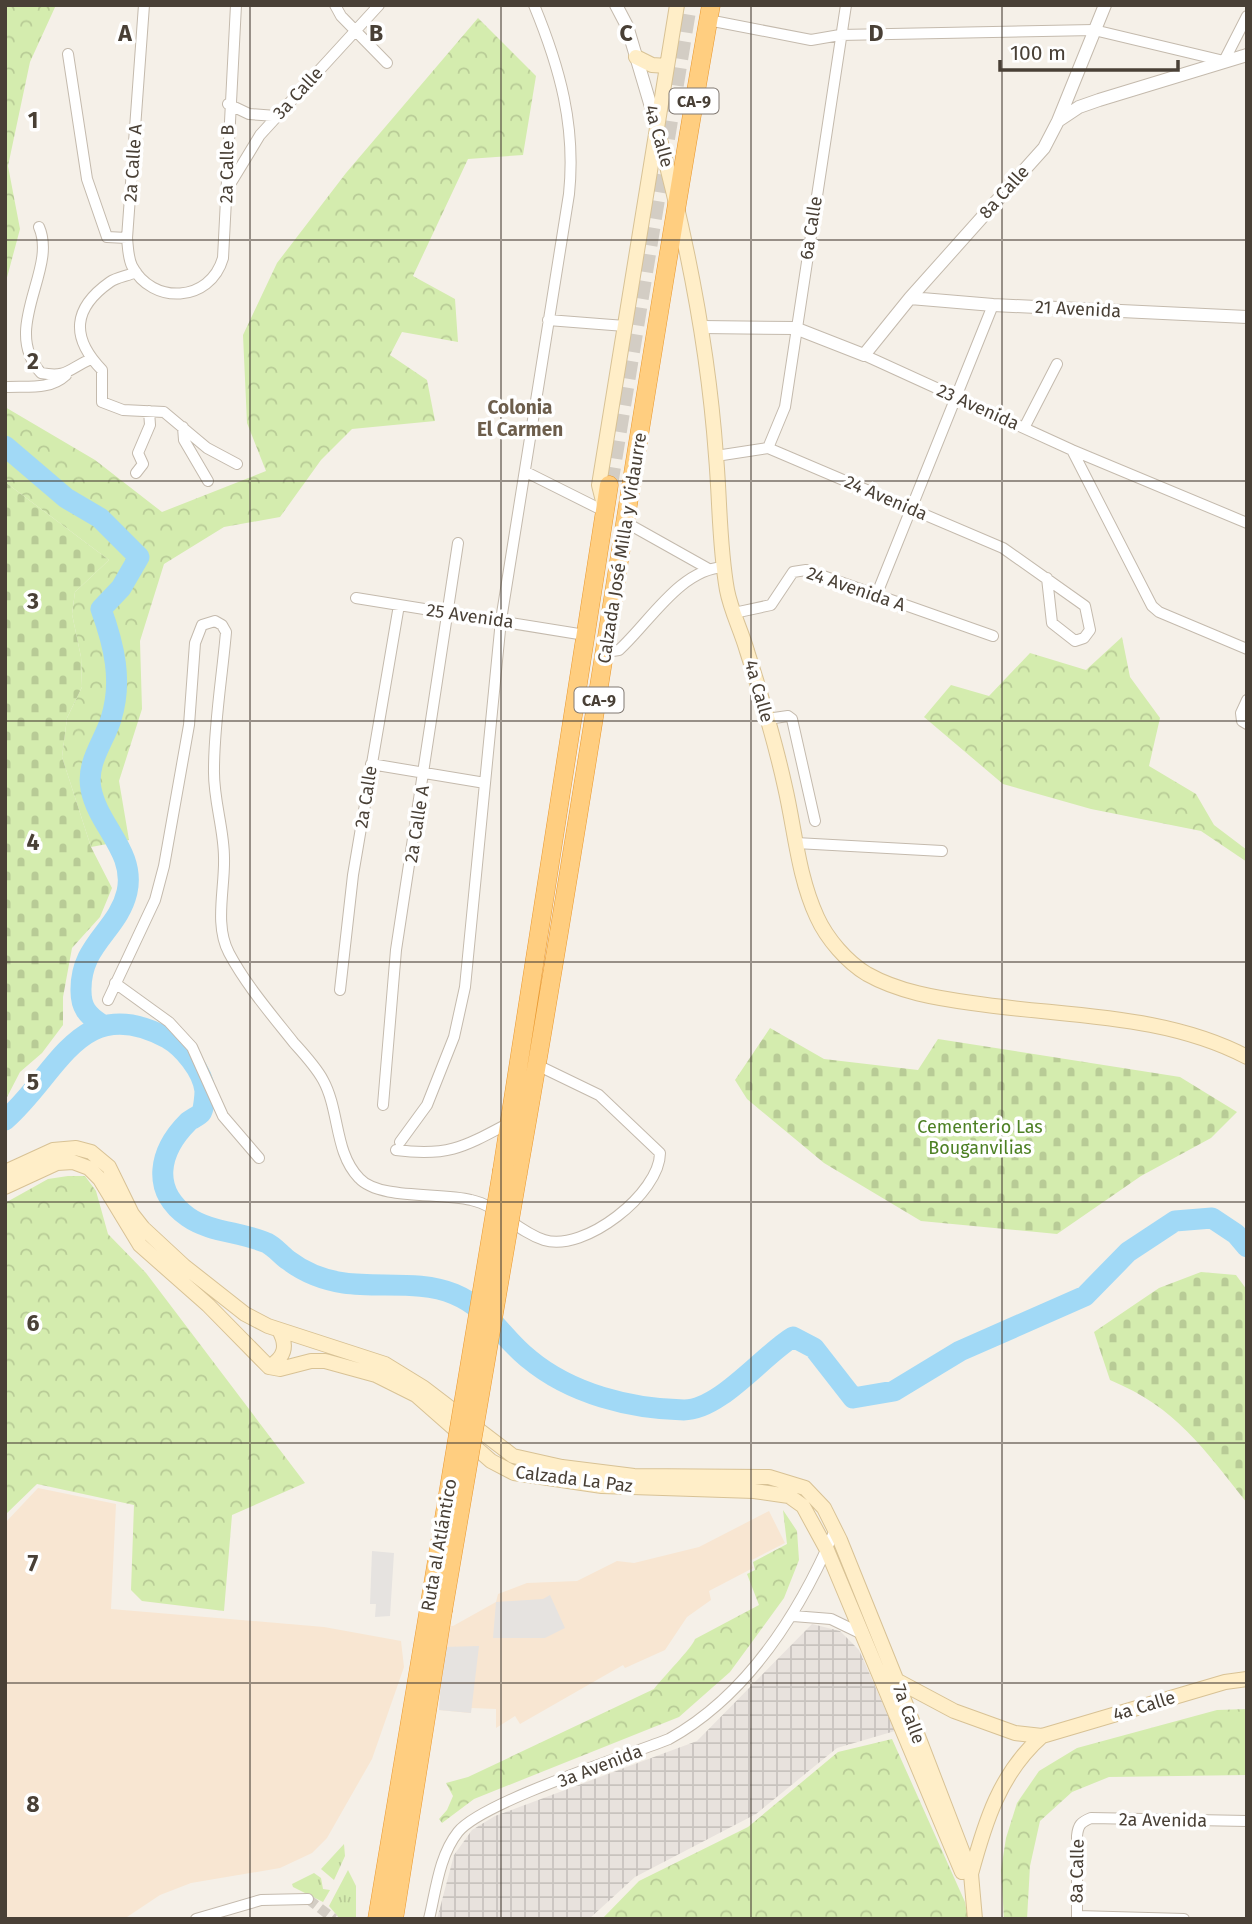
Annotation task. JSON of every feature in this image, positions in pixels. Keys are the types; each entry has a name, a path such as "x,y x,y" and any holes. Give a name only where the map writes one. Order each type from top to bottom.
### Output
{"highway":[{"name":"Calzada José Milla y Vidaurre","path":"510,1172 537,1065 606,652 676,198 710,13"},
{"name":"Calzada José Milla y Vidaurre","path":"510,1172 509,1123 608,485"},
{"name":"Ruta al Atlántico","path":"377,1919 436,1610 510,1172"},
{"name":"Ruta al Atlántico","path":"394,1919 436,1610"}],"main road":[{"name":"Calzada José Milla y Vidaurre","path":"604,510 599,485 677,5"},
{"path":"636,57 652,65 667,66"},
{"name":"4a Calle","path":"657,128 676,198 702,327 716,456 724,567 734,613 767,719 805,888 819,922 841,952 863,972 881,981 941,998 1179,1031 1208,1039 1247,1058"},
{"name":"Calzada La Paz","path":"5,1172 53,1150 76,1148 91,1152 109,1167 132,1214 153,1238 245,1314 279,1330 385,1364 424,1388 496,1445 520,1459 624,1475 769,1477 795,1491"},
{"path":"5,1186 57,1163 73,1162 89,1168 100,1179 140,1245 208,1305 269,1367 281,1357 284,1350 285,1344 279,1330"},
{"name":"Calzada La Paz","path":"269,1367 280,1369 311,1361 325,1361 376,1375 416,1395 491,1461 514,1473 602,1486 795,1491"},
{"path":"795,1491 815,1496 838,1535"},
{"path":"795,1491 827,1550"},
{"name":"7a Calle","path":"838,1535 971,1874 975,1919"},
{"name":"7a Calle","path":"827,1550 955,1858 972,1889"},
{"name":"4a Calle","path":"878,1673 896,1679 954,1711 1016,1733 1042,1736 1194,1690 1247,1679"},
{"name":"4a Calle","path":"971,1874 985,1822 1006,1778 1027,1749 1042,1736"}],"street":[{"name":"2a Calle A","path":"136,272 131,265 127,239 144,5"},
{"name":"2a Calle B","path":"136,272 159,289 176,293 197,291 217,276 222,258 228,188 228,104 236,5"},
{"path":"335,5 387,63"},
{"name":"3a Calle","path":"228,188 260,135 379,5"},
{"path":"509,1123 464,1147 430,1155 398,1146 427,1105 454,1037 466,987 501,620 569,194 572,143 560,74 534,5"},
{"path":"616,5 627,26"},
{"name":"4a Calle","path":"622,5 657,128"},
{"name":"6a Calle","path":"768,448 785,408 846,5"},
{"name":"8a Calle","path":"864,355 910,298 1044,148 1058,121 1105,5"},
{"path":"710,13 811,40 840,35 1094,30 1224,61"},
{"path":"1224,61 1247,16"},
{"path":"68,54 92,200 107,237 127,239"},
{"path":"1058,121 1079,107 1247,55"},
{"path":"228,104 249,114 276,116"},
{"path":"39,228 45,240 44,253 24,310 26,353 41,373 66,375"},
{"path":"136,272 112,280 81,310 78,323 91,359 102,370 102,402 123,410 164,412 207,447 237,464"},
{"name":"21 Avenida","path":"910,298 993,305 1247,317"},
{"path":"876,596 909,508 957,398 993,305"},
{"path":"548,320 625,326"},
{"name":"23 Avenida","path":"702,327 795,328 864,355 1072,450 1247,523"},
{"path":"8,387 58,383 91,359"},
{"path":"1024,428 1057,364"},
{"path":"136,473 143,464 138,453 150,425 149,411"},
{"path":"183,427 184,440 208,481"},
{"path":"716,456 768,448"},
{"name":"24 Avenida","path":"768,448 1003,548 1047,578 1086,606 1090,630 1084,638 1075,641 1052,623 1047,578"},
{"path":"1072,450 1152,606 1247,649"},
{"path":"526,472 604,510"},
{"path":"625,522 707,568 724,567"},
{"name":"2a Calle A","path":"383,1105 396,950 458,543"},
{"path":"606,652 619,650 643,622 707,568"},
{"name":"24 Avenida A","path":"734,613 771,605 793,572 806,570 993,636"},
{"name":"25 Avenida","path":"356,598 585,635"},
{"name":"2a Calle","path":"340,990 353,875 399,605"},
{"path":"108,1000 155,900 164,866 189,725 195,643 202,625 215,621 222,625 226,632 214,767 225,860 222,932 227,950 266,1009 323,1079 333,1102 348,1164 360,1179 375,1190 427,1193 487,1204 528,1234 547,1241 562,1241 603,1228 640,1194 660,1163 660,1153 599,1095 537,1065"},
{"path":"1244,722 1241,713 1247,700"},
{"path":"767,719 788,716 792,719 815,821"},
{"path":"371,764 485,783"},
{"path":"796,843 942,851"},
{"path":"115,983 169,1022 192,1047 223,1116 258,1158"},
{"name":"3a Avenida","path":"429,1919 442,1863 456,1834 469,1821 503,1804 669,1739 692,1726 728,1695 793,1616 827,1550 838,1535"},
{"path":"793,1616 831,1619 862,1634"},
{"name":"2a Avenida","path":"1080,1823 1091,1818 1247,1821"},
{"name":"8a Calle","path":"1077,1918 1077,1836 1080,1823"},
{"path":"196,1919 261,1900 281,1897 308,1899"},
{"path":"1077,1918 1184,1919"}],"shaded area":[{"path":"38,1488 116,1504 111,1609 324,1627 401,1641 404,1667 372,1759 327,1838 312,1853 280,1868 191,1883 160,1895 124,1919 5,1919 5,1523"},
{"path":"769,1511 785,1543 750,1561 753,1568 709,1591 711,1600 687,1617 665,1650 625,1668 623,1665 520,1724 515,1716 496,1728 496,1709 471,1708 471,1713 439,1710 447,1625 453,1626 496,1602 498,1594 527,1583 577,1581 617,1561 634,1563 699,1547"},
{"path":"372,1551 394,1553 390,1616 375,1617 376,1604 370,1604"},
{"path":"550,1595 565,1628 545,1638 493,1638 496,1602 543,1599"},
{"path":"812,1624 840,1631 859,1650 895,1731 837,1748 756,1814 635,1877 589,1919 437,1919 454,1855 472,1830 495,1816 697,1741"},
{"path":"479,1646 471,1713 439,1710 443,1647"}],"green space":[{"path":"5,5 56,5 30,62 8,166 20,229 5,285"},
{"path":"478,18 536,76 523,155 468,159 413,276 455,299 458,342 402,332 390,355 427,380 435,421 352,429 321,460 280,517 224,527 164,564 140,641 142,709 119,781 129,840 91,847 62,757 67,718 82,687 81,657 72,614 75,592 109,560 5,482 5,407 95,460 162,512 266,471 247,423 243,335 277,263 346,173"},
{"path":"5,482 109,560 75,592 72,614 81,657 82,687 67,718 62,757 91,847 112,888 100,917 72,948 63,997 63,1025 42,1053 20,1072 5,1101"},
{"path":"1122,637 1130,677 1160,718 1149,766 1196,794 1214,825 1247,850 1247,862 1201,831 1091,809 1003,784 924,717 951,685 989,696 1030,653 1086,670"},
{"name":"Cementerio Las Bouganvilias","path":"770,1028 824,1059 918,1070 938,1039 1180,1077 1237,1112 1211,1138 1141,1176 1057,1234 921,1221 824,1163 747,1099 735,1080"},
{"path":"85,1176 96,1191 108,1234 146,1273 305,1483 232,1515 224,1611 142,1601 131,1590 134,1505 37,1484 5,1515 5,1203 48,1179"},
{"path":"1201,1272 1236,1275 1247,1290 1247,1503 1187,1431 1153,1403 1110,1380 1094,1332 1159,1288"},
{"path":"783,1510 797,1531 799,1560 784,1598 730,1672 679,1717 474,1799 442,1823 439,1819 447,1810 453,1796 446,1783 468,1777 654,1689 695,1639 759,1605 747,1574 755,1570 753,1562 787,1544"},
{"path":"1247,1709 1247,1775 1109,1777 1072,1792 1040,1821 1030,1866 1027,1919 1004,1919 1001,1870 1006,1838 1017,1803 1039,1771 1077,1748 1217,1710"},
{"path":"892,1739 965,1902 968,1919 602,1919 639,1881 748,1827 838,1752"},
{"path":"344,1844 345,1856 334,1880 321,1869"},
{"path":"348,1870 356,1886 356,1919 340,1919 329,1906"},
{"path":"314,1873 321,1878 323,1889 330,1890 323,1902 292,1884"}],"waterway":[{"path":"5,446 66,498 100,518 139,557 121,588 101,609 110,636 117,677 115,705 93,761 91,789 126,864 128,878 122,906 86,961 82,975 82,1002 89,1014 101,1024"},
{"path":"5,1120 57,1061 92,1031 113,1024 137,1026 167,1038 191,1060 205,1091 202,1111 188,1122 170,1145 163,1170 168,1195 188,1217 206,1226 267,1243 301,1269 329,1280 428,1287 454,1294 477,1307 529,1359 563,1382 602,1397 643,1407 684,1410 698,1408 726,1392 793,1337 814,1348 853,1398 894,1391 960,1351 1085,1296 1128,1252 1175,1221 1212,1218 1236,1234 1247,1247"}],"tunnel":[{"path":"609,485 688,5"},
{"path":"308,1899 334,1919"}],"district":[{"name":"Colonia El Carmen","path":"520,418"}]}
